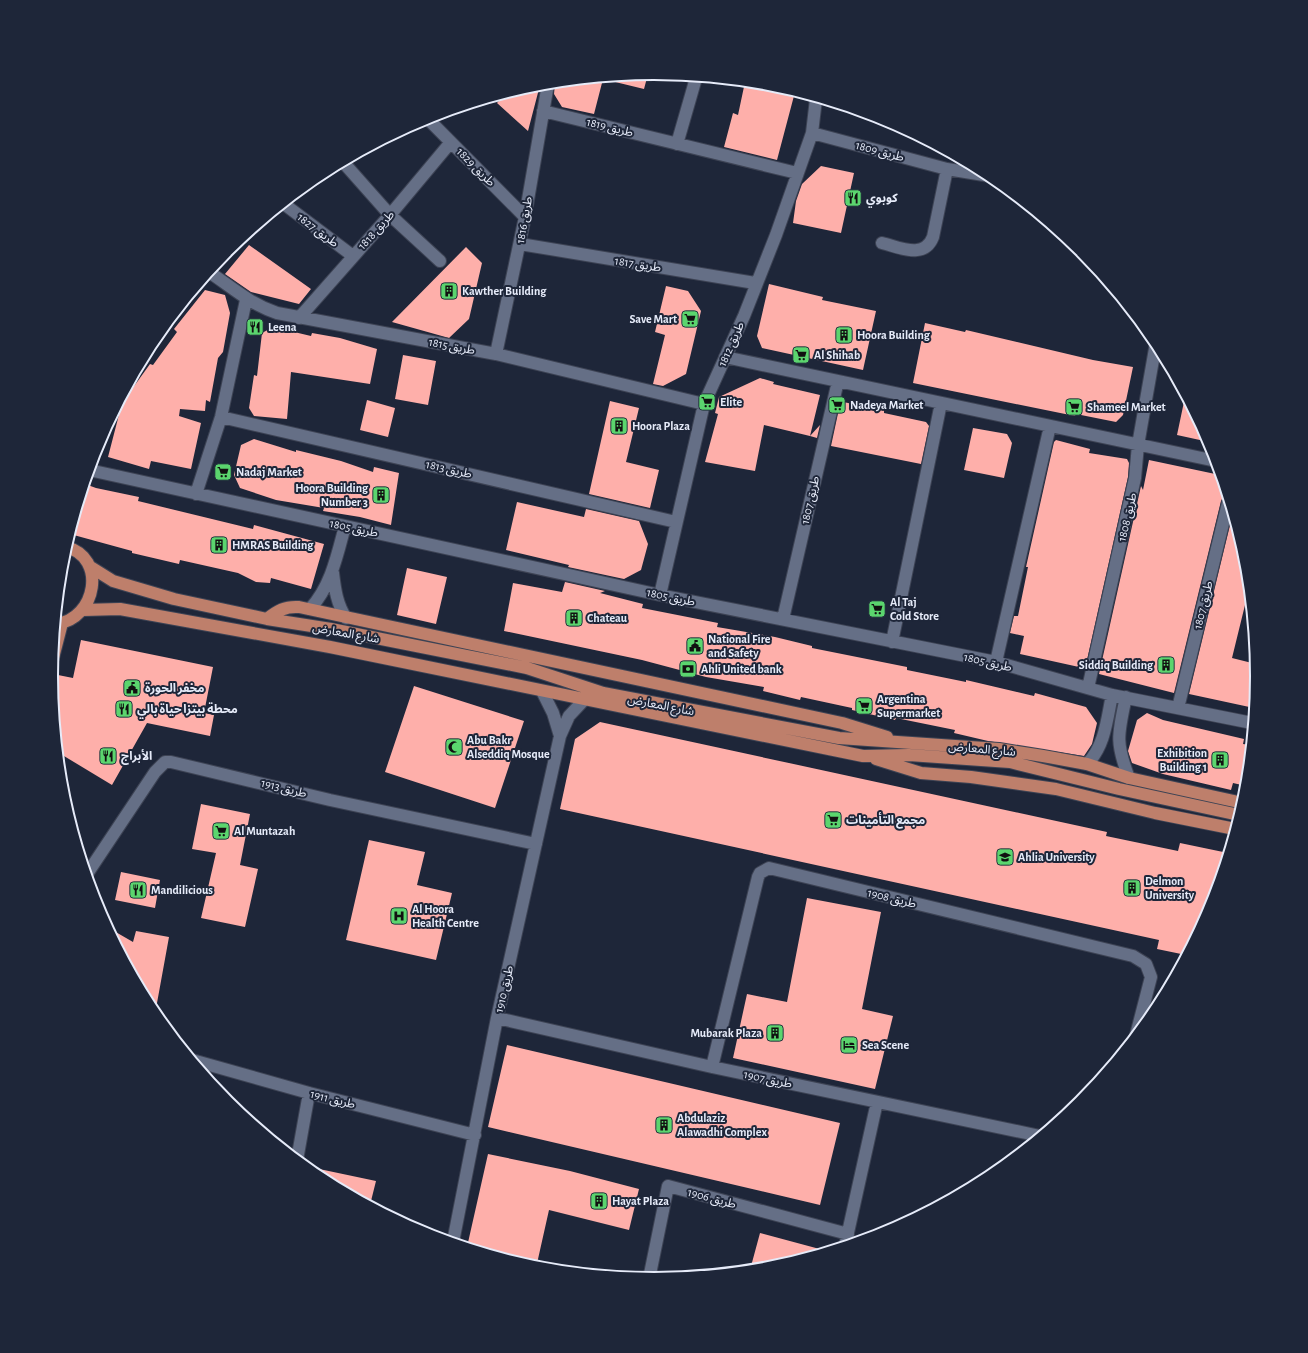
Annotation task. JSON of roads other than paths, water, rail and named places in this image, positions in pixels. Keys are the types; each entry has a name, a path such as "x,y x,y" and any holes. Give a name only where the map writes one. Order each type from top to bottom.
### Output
{"main road":[{"name":"شارع المعارض","path":"71,550 81,555 89,566 113,581 130,587 266,619 331,629 527,668 603,693 839,738 998,749 1087,764 1129,778 1237,803"},
{"path":"61,622 77,616 89,600 92,589 92,577 89,566"},
{"path":"266,619 281,609 289,606 310,609 346,618 842,723 909,743"},
{"name":"شارع المعارض","path":"83,610 120,609 337,648 584,700 863,756 908,755 1010,762 1119,789 1234,814"},
{"path":"863,756 921,773 971,777 1056,789 1155,813 1231,828"}],"street":[{"path":"677,144 695,82"},
{"name":"طريق 1816","path":"496,354 520,244 547,91"},
{"name":"طريق 1812","path":"660,595 704,404 744,316 755,283 776,235 812,133 816,103"},
{"name":"طريق 1819","path":"543,111 798,173"},
{"name":"طريق 1829","path":"432,123 525,217"},
{"name":"طريق 1809","path":"812,133 948,168 972,173"},
{"name":"طريق 1818","path":"299,318 390,215 451,142"},
{"path":"347,166 390,215 440,261"},
{"path":"882,243 912,251 918,251 928,247 933,238 948,168"},
{"name":"طريق 1827","path":"288,207 353,256"},
{"name":"طريق 1817","path":"520,244 755,283"},
{"name":"طريق 1815","path":"214,276 246,300 259,307 299,318 496,354 704,404"},
{"path":"196,494 221,417 246,300"},
{"name":"طريق 1808","path":"1088,688 1135,478 1138,445 1154,352"},
{"path":"725,357 1209,460"},
{"name":"طريق 1807","path":"783,620 838,381"},
{"path":"892,642 941,403"},
{"name":"طريق 1813","path":"221,417 676,522"},
{"path":"996,662 1050,426"},
{"name":"طريق 1805","path":"95,471 660,595 996,662 1112,694 1248,722"},
{"name":"طريق 1807","path":"1178,708 1226,510"},
{"path":"310,609 322,594 333,573 345,526"},
{"path":"333,573 339,608 346,618"},
{"name":"طريق 1910","path":"542,691 553,713 560,736"},
{"path":"1087,764 1094,757 1103,739 1112,694"},
{"path":"1126,697 1118,741 1120,752 1129,778"},
{"name":"طريق 1910","path":"454,1238 497,1018 560,736 569,716 584,700"},
{"name":"طريق 1913","path":"90,869 155,772 165,762 225,774 330,800 536,844"},
{"name":"طريق 1908","path":"712,1067 758,877 765,868 1133,956 1146,964 1151,977 1139,1023"},
{"name":"طريق 1907","path":"497,1018 712,1067 1035,1135"},
{"name":"طريق 1911","path":"200,1062 309,1093 475,1135"},
{"path":"298,1154 309,1093"},
{"name":"طريق 1906","path":"650,1272 668,1186 846,1240 877,1102"}],"place":[{"name":"كوبوي","path":"853,198"},
{"name":"Kawther Building","path":"449,291"},
{"name":"Save Mart","path":"690,319"},
{"name":"Leena","path":"255,327"},
{"name":"Hoora Building","path":"844,335"},
{"name":"Al Shihab","path":"801,355"},
{"name":"Elite","path":"707,402"},
{"name":"Nadeya Market","path":"837,405"},
{"name":"Shameel Market","path":"1074,407"},
{"name":"Hoora Plaza","path":"619,426"},
{"name":"Nadaj Market","path":"223,472"},
{"name":"Hoora Building Number 3","path":"381,495"},
{"name":"HMRAS Building","path":"219,545"},
{"name":"Al Taj Cold Store","path":"877,609"},
{"name":"Chateau","path":"574,618"},
{"name":"National Fire and Safety","path":"695,646"},
{"name":"Siddiq Building","path":"1166,665"},
{"name":"Ahli United bank","path":"688,669"},
{"name":"مخفر الحورة","path":"132,688"},
{"name":"Argentina Supermarket","path":"864,706"},
{"name":"محطة بيتزا حياة بالي","path":"124,709"},
{"name":"Abu Bakr Alseddiq Mosque","path":"454,747"},
{"name":"الأبراج","path":"108,756"},
{"name":"Exhibition Building 1","path":"1220,760"},
{"name":"مجمع التأمينات","path":"833,820"},
{"name":"Al Muntazah","path":"221,831"},
{"name":"Ahlia University","path":"1005,857"},
{"name":"Delmon University","path":"1132,888"},
{"name":"Mandilicious","path":"138,890"},
{"name":"Al Hoora Health Centre","path":"399,916"},
{"name":"Mubarak Plaza","path":"775,1033"},
{"name":"Sea Scene","path":"849,1045"},
{"name":"Abdulaziz Alawadhi Complex","path":"664,1125"},
{"name":"Hayat Plaza","path":"599,1201"}]}
